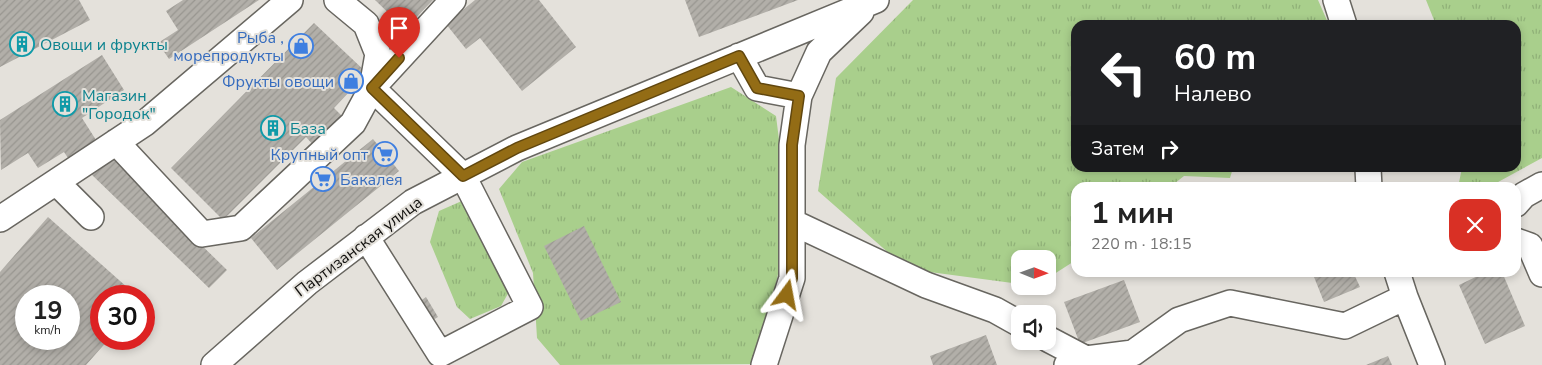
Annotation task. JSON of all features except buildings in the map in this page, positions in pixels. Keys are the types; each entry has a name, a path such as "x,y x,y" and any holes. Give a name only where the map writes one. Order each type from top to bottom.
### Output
{"street":[{"path":"0,219 145,123 290,0"},
{"path":"337,0 366,24 378,54 372,88"},
{"path":"116,142 202,234 241,228 353,123 372,88 453,0"},
{"path":"764,365 792,278 792,145 799,96 819,52 874,0"},
{"name":"Партизанская улица","path":"214,365 306,283 413,202 517,148 874,0"},
{"path":"1336,0 1342,20"},
{"path":"739,56 757,88 799,96"},
{"path":"366,237 440,354 530,307 463,176 372,88"},
{"path":"56,182 91,217"},
{"path":"1521,198 1542,185"},
{"path":"792,222 926,286 995,310 1011,319"},
{"path":"1521,243 1530,246 1542,274"},
{"path":"1399,277 1432,365"},
{"path":"1056,345 1081,363 1132,353 1179,320 1230,302 1345,326 1405,297"}],"green space":[{"path":"913,0 1318,0 1327,20 1071,20 1071,172 1232,172 1230,178 1184,176 1176,182 1071,182 1071,263 1056,273 1056,250 1011,250 1011,283 907,269 818,191 836,78"},
{"path":"1426,0 1542,0 1542,158 1521,169 1521,20 1434,20"},
{"path":"731,87 776,116 782,163 785,239 760,364 560,365 537,338 533,273 499,189 522,162"},
{"path":"1461,172 1516,172 1498,182 1459,182"},
{"path":"464,200 510,290 501,306 470,319 457,307 430,242 439,211"}],"place":[{"name":"Овощи и фрукты","path":"22,44"},
{"name":"Рыба , морепродукты","path":"301,46"},
{"name":"Фрукты овощи","path":"351,81"},
{"name":"Магазин \"Городок\"","path":"65,104"},
{"name":"База","path":"273,128"},
{"name":"Крупный опт","path":"385,154"},
{"name":"Бакалея","path":"323,179"}],"route":[{"path":"399,58 372,88 463,176 517,148 739,56 757,88 799,96 792,145 792,278 787,295"}]}
